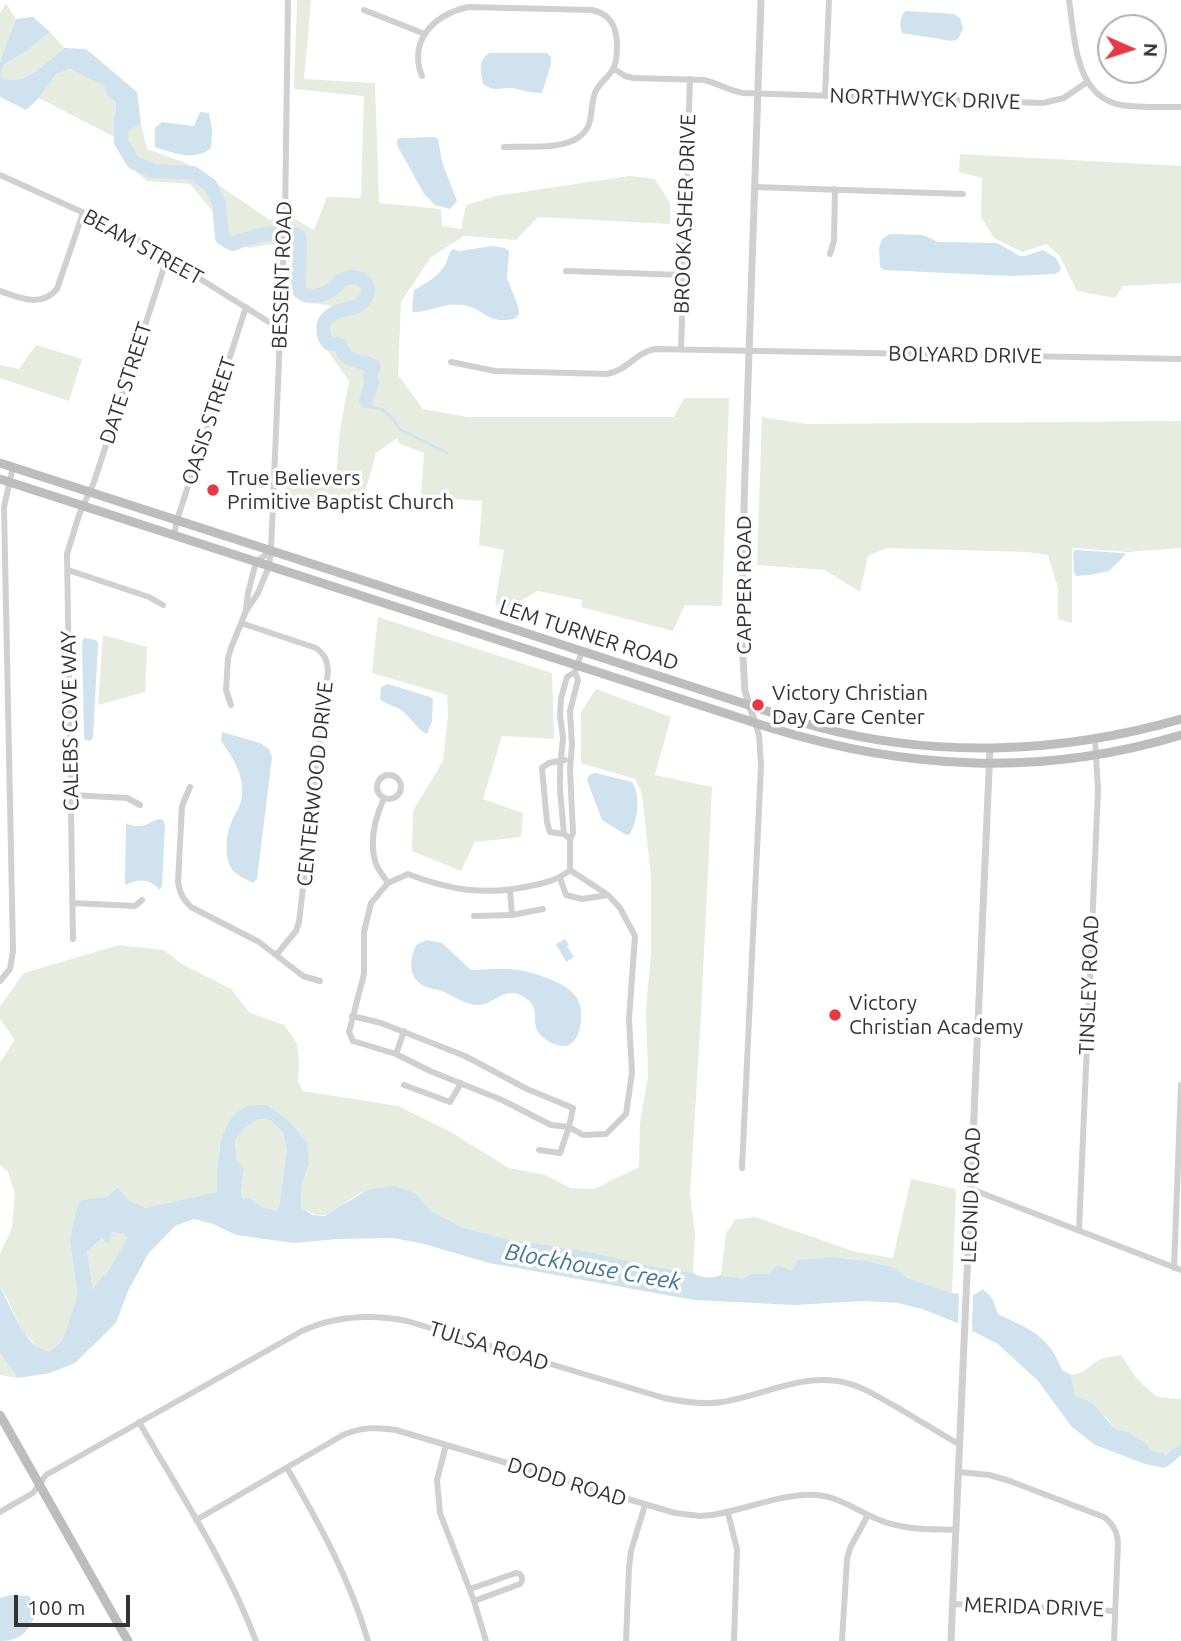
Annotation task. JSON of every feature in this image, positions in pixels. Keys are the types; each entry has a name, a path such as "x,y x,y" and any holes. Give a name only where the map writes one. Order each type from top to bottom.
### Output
{"main road":[{"name":"LEM TURNER ROAD","path":"0,463 819,727 921,745 1037,747 1135,732 1181,719"},
{"name":"LEM TURNER ROAD","path":"4,481 420,615 576,669 815,742 930,761 989,764 1096,755 1181,735"},
{"path":"420,615 424,600"},
{"path":"0,1415 128,1641"}],"street":[{"name":"BESSENT ROAD","path":"231,705 226,690 228,658 241,622 258,593 269,566 271,550 285,218 288,0"},
{"name":"CAPPER ROAD","path":"743,1168 761,766 760,742 745,691 741,623 761,0"},
{"path":"825,96 829,0"},
{"path":"1069,0 1079,63 1087,82 1097,93 1107,101 1118,104 1181,107"},
{"path":"422,76 418,66 421,41 428,29 454,10 468,7 592,10 608,17 617,35 617,58 614,69 595,91 590,123 585,132 565,145 505,147"},
{"path":"365,10 425,34"},
{"name":"NORTHWYCK DRIVE","path":"614,69 633,78 713,82 733,92 1043,103 1063,98 1087,82"},
{"name":"BROOKASHER DRIVE","path":"681,349 690,79"},
{"name":"BEAM STREET","path":"0,175 124,232 281,329"},
{"path":"755,187 963,194"},
{"path":"830,254 834,241 835,189"},
{"path":"0,291 35,301 51,295 57,289 83,212"},
{"name":"DATE STREET","path":"83,506 90,492 167,258"},
{"path":"566,271 683,275"},
{"name":"OASIS STREET","path":"174,535 246,307"},
{"name":"BOLYARD DRIVE","path":"451,362 495,371 607,374 617,372 639,355 655,349 1181,359"},
{"path":"0,981 9,969 13,951 4,481 13,467"},
{"name":"CALEBS COVE WAY","path":"73,939 68,570 69,545 83,506"},
{"path":"256,562 271,550"},
{"name":"BESSENT ROAD","path":"246,611 256,562"},
{"path":"68,570 149,597 163,605"},
{"name":"CENTERWOOD DRIVE","path":"241,622 316,648 328,661 299,922 296,931 277,954"},
{"path":"567,837 573,832 570,711 578,680 576,669 582,651"},
{"path":"570,870 560,790 560,715 567,677 576,669"},
{"name":"TINSLEY ROAD","path":"1079,1230 1098,790 1095,739"},
{"name":"LEONID ROAD","path":"951,1641 990,748"},
{"path":"567,837 550,832 542,768 549,763 570,760"},
{"path":"386,775 394,776 400,781 400,792 395,798 384,798 378,793 377,784 386,775"},
{"path":"190,787 182,806 178,883 183,900 191,907 259,942 303,976 320,981"},
{"path":"71,795 127,799 140,805"},
{"path":"384,798 375,826 373,846 377,865 388,883"},
{"path":"570,870 608,895 620,908 635,936 629,1018 632,1073 626,1114 606,1133 583,1135 569,1127 551,1125 502,1100 396,1054 353,1041 349,1032 364,974 364,932 371,903 388,883 408,874 433,884 472,892 510,891 560,878 570,870"},
{"path":"560,878 566,895 582,899 608,895"},
{"path":"510,891 512,915"},
{"path":"72,903 135,906 142,900"},
{"path":"474,916 512,915 543,909"},
{"path":"352,1016 404,1031 465,1056 527,1089 573,1108 560,1153 539,1150"},
{"path":"396,1054 404,1031"},
{"path":"404,1085 450,1102 461,1083"},
{"path":"971,1189 1177,1269 1181,1085"},
{"name":"TULSA ROAD","path":"0,1512 33,1493 46,1475 302,1331 325,1322 363,1317 407,1321 681,1402 712,1404 806,1381 841,1381 874,1394 960,1445"},
{"path":"139,1422 236,1594 256,1641"},
{"name":"DODD ROAD","path":"196,1520 343,1435 366,1427 396,1430 645,1505 688,1515 712,1516 806,1494 834,1499 884,1522 905,1527 956,1530"},
{"path":"446,1445 437,1480 440,1513 470,1589 486,1641"},
{"path":"287,1468 330,1545 368,1641"},
{"path":"959,1472 1007,1480 1104,1517 1115,1527 1118,1534 1114,1641"},
{"path":"626,1641 631,1551 645,1505"},
{"path":"728,1513 737,1549 734,1641"},
{"path":"842,1641 847,1559 868,1515"},
{"path":"470,1589 516,1573 522,1577 520,1584 474,1601"},
{"name":"MERIDA DRIVE","path":"953,1604 1115,1611"}],"shaded area":[{"path":"297,0 311,0 304,79 375,83 379,203 441,209 442,226 461,229 466,205 496,196 629,176 655,179 670,203 670,224 538,217 516,240 464,236 431,257 401,302 398,375 423,409 467,417 674,417 684,398 729,398 722,606 685,605 673,631 581,607 582,600 538,591 507,608 495,604 504,550 479,545 482,501 421,497 424,453 400,444 397,438 376,453 361,507 282,501 287,481 336,478 340,430 349,381 322,343 319,322 333,306 300,301 290,286 294,248 272,244 225,248 217,239 214,213 190,184 147,181 124,161 116,138 39,98 56,74 70,69 105,85 106,95 116,102 117,137 141,124 147,149 186,163 270,220 293,218 314,230 327,197 361,198 364,96 294,89"},
{"path":"6,3 16,19 0,61 0,13"},
{"path":"50,32 64,48 25,77 8,80 0,77 3,65"},
{"path":"960,154 1181,166 1181,283 1123,286 1115,298 1077,291 1059,255 1046,244 1022,252 994,238 981,217 982,178 959,172"},
{"path":"36,345 82,359 69,401 0,378 0,365 19,369"},
{"path":"762,417 807,424 1181,421 1181,548 1128,552 1072,548 1072,623 1058,619 1058,588 1048,555 887,548 868,556 860,592 825,570 757,565"},
{"path":"378,617 552,673 554,739 502,736 483,799 523,813 521,837 475,842 461,871 412,851 413,811 443,761 448,715 447,695 372,673"},
{"path":"103,635 147,647 145,692 98,705"},
{"path":"596,689 671,717 655,775 712,787 690,1193 695,1234 693,1273 509,1240 460,1227 431,1211 416,1194 369,1190 356,1195 328,1214 312,1213 301,1207 302,1183 309,1164 266,1105 250,1106 234,1115 219,1150 217,1192 144,1208 128,1200 107,1197 81,1200 70,1241 77,1292 75,1304 62,1341 49,1352 41,1350 22,1331 0,1288 0,1254 12,1228 15,1194 8,1172 0,1165 0,1062 15,1040 0,1019 0,1006 24,973 119,945 164,950 182,964 231,989 250,1013 284,1025 297,1043 298,1081 303,1091 398,1106 449,1131 509,1168 546,1175 570,1188 594,1189 639,1167 640,1123 648,1077 646,1008 651,955 651,876 642,794 635,779 581,763 581,712"},
{"path":"259,1119 271,1120 283,1133 287,1149 277,1211 262,1207 249,1199 244,1200 241,1192 244,1170 237,1161 235,1141 244,1128"},
{"path":"911,1179 956,1189 952,1293 907,1278 896,1268 834,1257 792,1271 752,1274 742,1279 721,1275 726,1233 735,1220 755,1217 856,1252 893,1258"},
{"path":"112,1232 124,1234 127,1238 105,1278 93,1291 87,1251"},
{"path":"0,1353 18,1378 0,1375"},
{"path":"1121,1355 1137,1379 1157,1397 1181,1399 1181,1445 1166,1456 1152,1451 1146,1443 1128,1432 1114,1428 1108,1419 1075,1396 1071,1375 1100,1360"}],"water":[{"path":"906,11 954,14 960,18 963,29 958,39 952,41 902,33 901,21"},
{"path":"33,17 50,32 3,65 1,77 9,80 26,77 64,48 86,49 137,92 141,124 116,138 116,102 106,95 105,86 70,69 56,74 39,98 26,110 0,97 0,61 16,19"},
{"path":"490,53 547,53 551,57 551,64 542,93 512,88 494,89 483,84 482,62"},
{"path":"200,112 209,113 211,148 198,155 191,155 176,154 155,147 155,128 162,122 194,126"},
{"path":"397,139 438,139 442,162 457,201 450,209 435,205 424,194 397,145"},
{"path":"890,234 923,235 938,242 997,243 1020,256 1043,250 1056,258 1061,268 1054,274 1011,276 884,270 880,267 879,248 882,239"},
{"path":"493,246 509,251 507,278 519,314 514,319 491,318 471,307 456,304 413,312 414,290 439,273 453,249 459,251"},
{"path":"1075,550 1126,554 1109,571 1076,576 1073,553"},
{"path":"84,638 96,640 98,643 93,738 90,741 85,740 84,735"},
{"path":"388,684 433,699 432,721 427,734 401,710 380,699 381,687"},
{"path":"222,732 260,743 269,749 272,757 257,879 253,883 238,875 227,858 228,831 240,804 242,784 234,762 221,741"},
{"path":"595,773 632,782 637,794 637,808 630,834 626,835 602,820 587,780 589,775"},
{"path":"160,819 165,825 160,890 144,881 126,885 126,823 139,826"},
{"path":"565,939 574,957 566,962 556,944"},
{"path":"426,940 442,943 471,970 523,971 564,986 576,997 580,1007 580,1029 574,1041 561,1046 541,1036 537,1030 532,1005 520,995 507,994 485,1004 474,1005 424,986 412,973 411,962 416,945"},
{"name":"Blockhouse Creek","path":"267,1105 289,1121 307,1143 309,1164 302,1183 301,1207 312,1215 325,1216 367,1190 395,1186 416,1194 431,1211 461,1227 509,1240 585,1251 703,1277 721,1275 742,1279 752,1274 768,1274 778,1265 792,1271 798,1260 833,1257 896,1268 907,1278 952,1293 974,1295 983,1289 992,1298 998,1314 1037,1334 1051,1349 1062,1370 1071,1375 1075,1396 1091,1402 1114,1428 1128,1432 1146,1443 1152,1451 1166,1456 1181,1445 1181,1455 1164,1468 1145,1464 1095,1445 1072,1427 1038,1381 998,1344 955,1322 898,1303 862,1301 795,1305 694,1300 489,1263 394,1238 294,1243 236,1235 194,1219 175,1226 148,1254 128,1291 116,1323 75,1363 50,1373 18,1378 0,1353 0,1288 25,1334 39,1348 49,1352 62,1341 75,1304 77,1292 70,1241 81,1200 107,1197 118,1188 128,1200 145,1208 217,1192 221,1143 230,1120 249,1106","holes":["259,1119 271,1120 283,1133 287,1149 277,1211 262,1207 249,1198 243,1199 241,1192 244,1169 237,1161 235,1141 244,1128","112,1232 124,1234 127,1238 105,1277 104,1274 93,1290 87,1251 102,1239 109,1243"]},
{"path":"10,1595 29,1596 38,1609 25,1632 15,1639 0,1641 0,1598"}],"pier":[{"path":"959,1290 973,1291 972,1334 958,1327"}],"waterway":[{"path":"121,118 121,142 133,162 153,171 193,173 210,185 219,203 222,238 233,244 275,233 299,236 300,292 317,296 333,289 341,280 357,277 364,281 368,291 365,299 357,306 331,314 325,321 323,331 328,343 340,345 345,356 374,367 366,401"},
{"path":"366,401 368,407 382,409 399,429 447,453"}],"place":[{"name":"True Believers Primitive Baptist Church","path":"213,490"},
{"name":"Victory Christian Day Care Center","path":"758,705"},
{"name":"Victory Christian Academy","path":"835,1015"}]}
